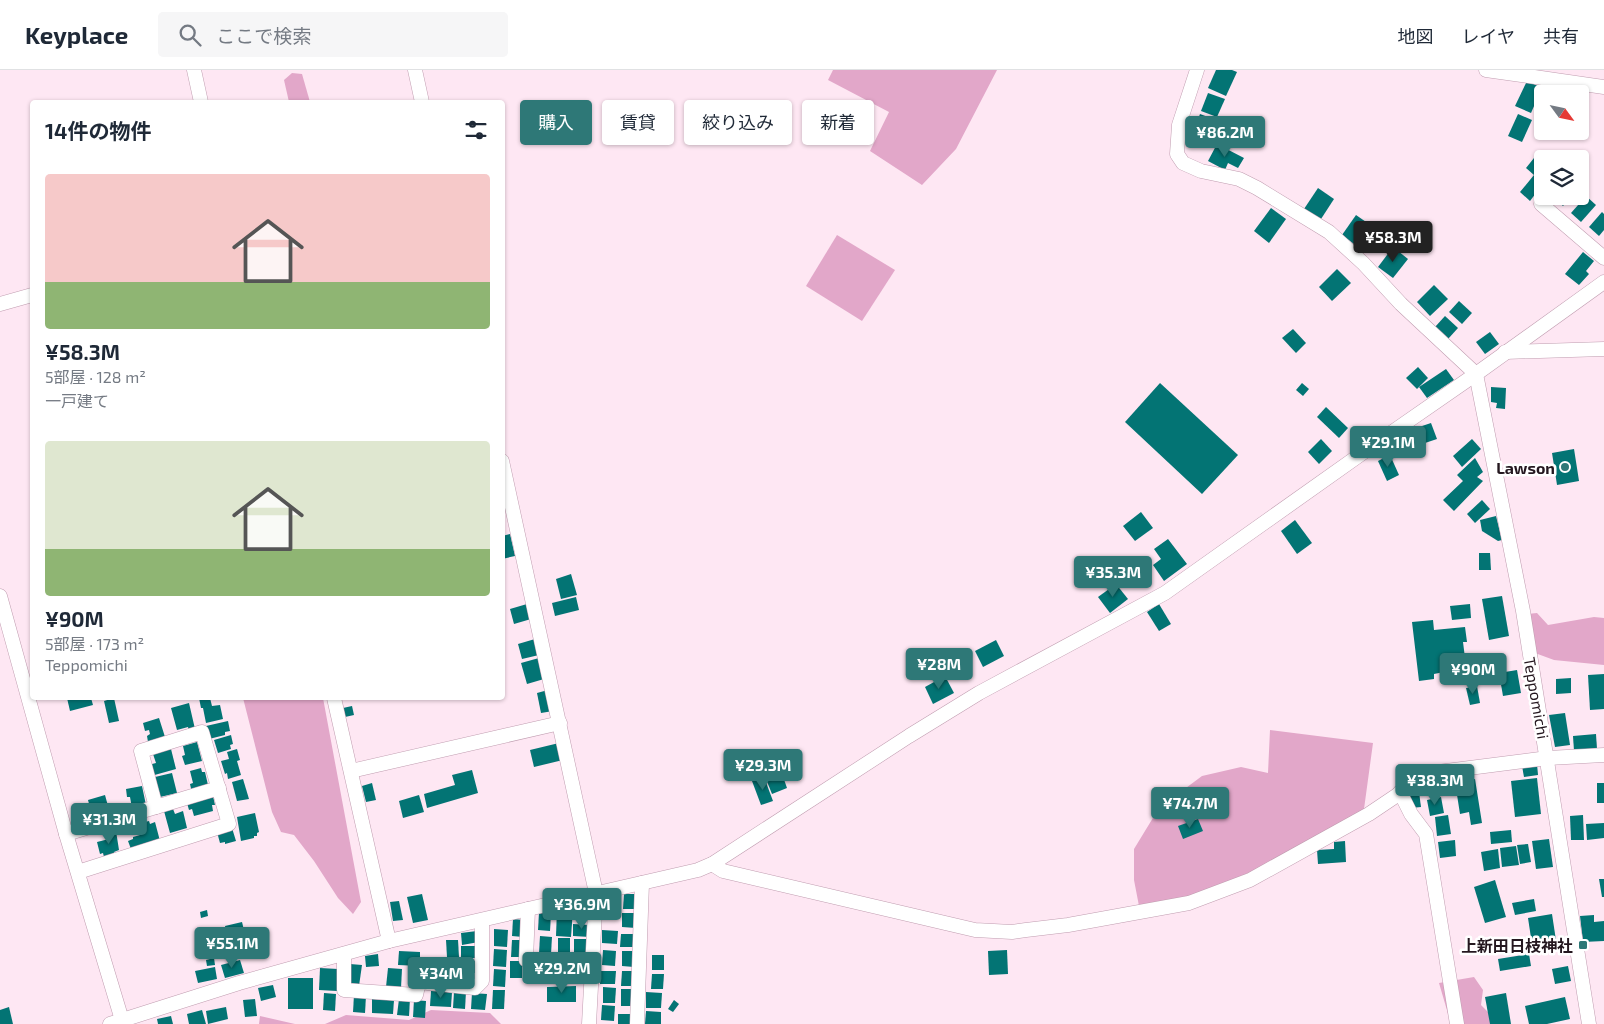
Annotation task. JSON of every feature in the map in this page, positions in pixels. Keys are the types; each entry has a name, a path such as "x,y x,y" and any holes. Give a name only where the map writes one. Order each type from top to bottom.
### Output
{"street":[{"path":"194,70 201,100"},
{"path":"415,70 422,100"},
{"path":"1197,70 1179,125 1177,154 1183,163 1201,170 1239,179 1330,232 1363,263 1401,304 1476,374"},
{"path":"1486,70 1604,87"},
{"path":"1542,205 1604,258"},
{"path":"0,596 78,872 116,1022 239,983 389,941 698,870 712,864 965,701 1165,593 1604,282"},
{"path":"0,304 30,296"},
{"path":"1506,352 1604,350"},
{"name":"Teppomichi","path":"1476,374 1523,611 1589,1024"},
{"path":"505,486 509,519 560,723 596,893 590,1024"},
{"path":"334,700 389,941"},
{"path":"351,771 560,723"},
{"path":"78,872 229,824 202,732 141,751 156,807"},
{"path":"712,864 723,871 975,930 1012,932 1068,925 1189,903 1250,880 1369,814 1430,773 1548,758 1604,755"},
{"path":"66,834 219,788"},
{"path":"1400,792 1411,814 1426,834 1457,1024"},
{"path":"637,1024 642,883"},
{"path":"528,909 526,960 593,964"},
{"path":"344,954 344,990 416,995 418,982 475,988 482,981 482,921"}],"shaded area":[{"path":"833,70 997,70 956,149 922,185 870,151 889,112 874,104 874,100 866,100 828,80"},
{"path":"292,73 302,74 309,100 289,100 284,80"},
{"path":"837,235 895,270 862,321 806,286"},
{"path":"1537,613 1548,625 1594,617 1604,618 1604,665 1554,660 1535,653 1527,614"},
{"path":"244,700 323,700 361,902 353,914 338,898 314,861 294,835 281,832 272,812"},
{"path":"1270,730 1373,743 1364,809 1279,858 1234,879 1182,898 1139,906 1134,880 1134,849 1159,808 1202,776 1241,767 1268,773"},
{"path":"1474,977 1483,990 1481,1005 1500,1024 1451,1024 1439,983"},
{"path":"431,1010 490,1013 501,1024 325,1024 346,1015 409,1020"},
{"path":"260,1016 295,1024 259,1024"}],"building":[{"path":"1216,70 1232,70 1237,72 1226,96 1208,88"},
{"path":"1527,81 1536,85 1534,85 1534,106 1531,113 1515,106"},
{"path":"1208,93 1225,99 1217,117 1201,111"},
{"path":"1200,114 1216,120 1209,138 1193,132"},
{"path":"1518,114 1532,120 1522,142 1508,136"},
{"path":"1217,144 1244,158 1238,168 1228,163 1225,170 1208,161"},
{"path":"1534,158 1534,175 1526,168"},
{"path":"1534,175 1534,196 1530,201 1520,192"},
{"path":"1318,188 1334,199 1321,219 1304,209"},
{"path":"1589,199 1596,205 1581,222 1571,213 1578,205 1589,205"},
{"path":"1271,208 1286,219 1269,243 1254,231"},
{"path":"1602,212 1604,214 1604,230 1599,236 1589,227"},
{"path":"1356,215 1369,224 1354,244 1342,235"},
{"path":"1393,247 1408,259 1393,278 1378,267"},
{"path":"1583,252 1594,261 1586,271 1589,274 1579,285 1565,274"},
{"path":"1337,269 1351,283 1332,301 1319,287"},
{"path":"1434,285 1448,299 1430,316 1417,302"},
{"path":"1459,301 1472,313 1462,324 1449,312"},
{"path":"1445,316 1458,328 1448,339 1435,327"},
{"path":"1293,329 1306,343 1296,353 1282,338"},
{"path":"1490,332 1499,344 1485,354 1476,342"},
{"path":"1418,367 1428,378 1417,389 1406,378"},
{"path":"1446,369 1454,380 1427,398 1419,387"},
{"path":"1160,383 1238,455 1202,494 1125,422"},
{"path":"1302,383 1309,389 1303,396 1296,390"},
{"path":"1491,387 1506,388 1505,409 1496,408 1497,403 1491,402"},
{"path":"1326,407 1348,428 1339,438 1317,417"},
{"path":"1431,423 1437,439 1422,444 1416,428"},
{"path":"1321,439 1332,451 1319,464 1308,452"},
{"path":"1472,439 1481,449 1462,467 1453,456"},
{"path":"1574,449 1579,481 1557,485 1552,453"},
{"path":"1390,455 1399,475 1387,481 1378,461"},
{"path":"1475,458 1483,472 1477,477 1483,481 1454,511 1443,500 1463,481 1457,475"},
{"path":"1482,500 1490,509 1475,523 1467,514"},
{"path":"1141,512 1153,528 1135,541 1123,526"},
{"path":"1496,516 1502,540 1498,541 1482,531 1480,520"},
{"path":"1295,520 1312,543 1297,554 1281,531"},
{"path":"510,534 515,556 505,558 505,535"},
{"path":"1168,539 1187,564 1164,581 1153,565 1161,559 1154,549"},
{"path":"1479,553 1490,553 1491,570 1479,570"},
{"path":"571,574 577,595 561,599 556,579"},
{"path":"1116,584 1128,599 1110,613 1098,597"},
{"path":"1502,596 1509,636 1489,640 1482,599"},
{"path":"576,597 579,610 555,616 552,603"},
{"path":"527,604 531,619 514,624 510,609"},
{"path":"1159,604 1171,624 1159,631 1147,612"},
{"path":"1470,604 1471,618 1452,620 1450,606"},
{"path":"1433,620 1434,630 1465,627 1467,642 1463,642 1465,658 1442,660 1444,672 1434,674 1434,679 1419,681 1412,622"},
{"path":"535,639 539,655 522,659 518,644"},
{"path":"996,640 1004,656 983,667 975,651"},
{"path":"539,658 544,679 527,684 521,663"},
{"path":"1517,670 1521,693 1503,696 1499,673"},
{"path":"1604,674 1604,709 1590,710 1588,675"},
{"path":"945,676 954,693 933,704 925,687"},
{"path":"1571,678 1571,693 1556,694 1556,679"},
{"path":"1477,686 1480,703 1470,705 1466,688"},
{"path":"548,690 553,711 541,713 537,693"},
{"path":"67,700 92,700 93,705 70,711"},
{"path":"114,700 119,721 109,723 104,701"},
{"path":"199,700 210,700 212,706 220,705 223,719 206,723 203,708 201,708"},
{"path":"189,703 195,729 189,731 188,727 177,730 171,708"},
{"path":"352,706 354,715 345,717 343,708"},
{"path":"1565,713 1570,745 1555,747 1549,715"},
{"path":"159,718 165,737 148,742 149,730 145,731 143,723"},
{"path":"228,721 230,731 225,732 225,735 209,739 206,726"},
{"path":"1596,734 1597,749 1574,751 1573,736"},
{"path":"231,735 233,744 230,745 231,749 218,753 214,740"},
{"path":"197,742 202,761 185,765 182,756 185,755 183,746"},
{"path":"559,743 563,760 534,767 530,750"},
{"path":"171,749 176,769 151,776 148,765 156,763 153,754"},
{"path":"237,749 240,760 237,761 241,775 228,779 221,761 229,759 227,752"},
{"path":"1537,764 1538,775 1524,777 1522,766"},
{"path":"201,768 202,772 205,772 208,785 192,793 190,784 193,783 190,771"},
{"path":"780,768 787,788 772,794 764,774"},
{"path":"472,770 478,793 427,808 424,794 455,785 452,775"},
{"path":"172,773 177,793 160,797 155,777"},
{"path":"764,777 773,801 761,805 752,781"},
{"path":"1537,778 1541,814 1515,817 1511,781"},
{"path":"243,779 249,799 237,801 232,782"},
{"path":"1475,779 1482,823 1471,825 1469,812 1460,814 1455,782"},
{"path":"372,783 376,800 366,802 362,786"},
{"path":"1597,783 1604,783 1604,803 1597,803"},
{"path":"142,786 146,805 132,808 126,789"},
{"path":"1419,792 1421,807 1411,808 1409,793"},
{"path":"105,795 111,817 94,822 88,800"},
{"path":"419,795 424,812 403,818 399,801"},
{"path":"213,796 215,805 212,805 213,811 194,816 192,809 189,810 187,803"},
{"path":"1441,797 1444,813 1430,816 1427,800"},
{"path":"173,809 175,814 183,811 187,828 170,833 164,811"},
{"path":"255,813 259,832 257,836 241,841 237,817"},
{"path":"1448,815 1451,834 1437,836 1435,817"},
{"path":"1583,815 1584,840 1571,840 1570,816"},
{"path":"1198,819 1203,831 1183,839 1178,826"},
{"path":"149,821 150,824 155,822 160,841 131,849 128,841 140,835 137,824"},
{"path":"1604,823 1604,838 1587,840 1586,824"},
{"path":"232,828 236,841 225,844 225,842 220,843 217,832"},
{"path":"1511,830 1512,842 1491,844 1490,832"},
{"path":"116,831 119,850 114,852 115,855 104,857 103,853 100,854 97,842 109,839 107,833"},
{"path":"1549,839 1553,867 1536,869 1532,841"},
{"path":"1455,840 1456,856 1440,858 1438,842"},
{"path":"1345,841 1346,862 1318,864 1317,850 1334,849 1334,842"},
{"path":"1528,844 1531,862 1520,864 1517,845"},
{"path":"1516,846 1519,865 1502,867 1500,848"},
{"path":"1498,849 1500,868 1484,871 1481,852"},
{"path":"1599,879 1604,879 1604,897 1602,897"},
{"path":"1495,880 1506,917 1485,923 1474,887"},
{"path":"422,894 428,920 413,923 407,897"},
{"path":"624,894 638,894 637,909 623,909"},
{"path":"1534,899 1536,911 1515,915 1512,903"},
{"path":"399,901 403,920 393,921 390,902"},
{"path":"577,903 592,903 591,919 576,919"},
{"path":"603,903 619,904 618,916 603,916"},
{"path":"557,909 573,909 571,937 556,936"},
{"path":"207,910 208,916 201,918 200,912"},
{"path":"539,913 551,914 550,931 538,930"},
{"path":"622,913 636,913 636,928 622,927"},
{"path":"1552,914 1557,947 1533,951 1528,918"},
{"path":"1594,915 1594,922 1604,921 1604,941 1583,942 1580,916"},
{"path":"513,919 524,920 523,937 512,936"},
{"path":"242,922 249,951 231,955 225,926"},
{"path":"573,924 590,925 590,937 573,936"},
{"path":"494,929 508,930 507,947 494,946"},
{"path":"602,930 618,931 617,944 602,943"},
{"path":"477,931 479,942 462,945 461,933"},
{"path":"621,934 636,934 636,947 620,947"},
{"path":"540,936 552,937 551,954 539,953"},
{"path":"558,938 570,938 570,955 558,954"},
{"path":"574,939 586,939 586,956 574,956"},
{"path":"446,940 458,940 459,957 447,957"},
{"path":"512,940 523,940 523,957 511,957"},
{"path":"461,946 478,946 478,958 461,958"},
{"path":"494,949 507,950 506,967 493,966"},
{"path":"603,950 616,951 615,966 602,965"},
{"path":"1007,950 1008,974 989,975 988,951"},
{"path":"399,951 420,952 420,966 398,965"},
{"path":"622,951 635,951 634,967 622,966"},
{"path":"378,954 379,966 366,967 365,956"},
{"path":"1529,954 1531,966 1500,971 1498,959"},
{"path":"652,955 664,955 664,970 652,970"},
{"path":"214,958 215,965 207,966 206,960"},
{"path":"432,958 444,959 443,976 431,975"},
{"path":"240,960 244,973 225,978 221,965"},
{"path":"462,961 479,961 479,973 462,973"},
{"path":"510,961 522,961 522,978 510,978"},
{"path":"350,964 362,965 359,986 347,984"},
{"path":"445,965 460,965 460,979 445,979"},
{"path":"528,965 540,965 539,982 527,982"},
{"path":"545,965 557,965 556,982 544,982"},
{"path":"560,966 572,967 572,983 560,983"},
{"path":"1568,966 1571,981 1555,984 1552,969"},
{"path":"215,967 217,979 198,983 195,971"},
{"path":"577,967 588,967 588,984 576,983"},
{"path":"320,968 338,969 337,991 319,990"},
{"path":"388,968 402,969 401,988 386,987"},
{"path":"494,969 506,970 505,987 493,986"},
{"path":"601,971 616,971 615,984 600,984"},
{"path":"622,971 634,971 634,986 621,986"},
{"path":"652,974 664,974 663,989 651,989"},
{"path":"288,978 313,978 313,1009 288,1009"},
{"path":"273,985 276,997 261,1001 258,988"},
{"path":"576,986 576,1002 547,1002 547,987"},
{"path":"603,987 616,988 615,1003 603,1003"},
{"path":"621,989 633,989 632,1006 621,1006"},
{"path":"493,990 505,990 504,1009 492,1009"},
{"path":"431,991 452,992 451,1007 430,1006"},
{"path":"454,992 466,992 465,1009 453,1008"},
{"path":"646,992 662,993 661,1008 646,1008"},
{"path":"324,993 336,994 335,1011 323,1010"},
{"path":"472,993 487,994 485,1010 471,1009"},
{"path":"1506,993 1511,1024 1490,1024 1485,997"},
{"path":"354,995 366,996 365,1013 353,1012"},
{"path":"1565,997 1570,1019 1547,1024 1529,1024 1525,1006"},
{"path":"255,999 257,1016 245,1017 243,1000"},
{"path":"372,999 394,1000 393,1014 372,1013"},
{"path":"399,999 410,999 409,1016 397,1015"},
{"path":"414,1000 426,1001 425,1018 413,1017"},
{"path":"674,1000 679,1004 673,1012 668,1009"},
{"path":"602,1005 615,1006 614,1021 601,1020"},
{"path":"9,1007 13,1024 0,1024 0,1010"},
{"path":"226,1007 228,1019 208,1024 206,1011"},
{"path":"202,1010 206,1024 189,1024 187,1014"},
{"path":"646,1011 661,1012 661,1024 645,1024"},
{"path":"618,1014 633,1014 633,1024 618,1024"},
{"path":"171,1016 173,1024 158,1024 157,1019"}],"place":[{"name":"Lawson","path":"1565,467"},
{"name":"上新田日枝神社","path":"1583,945"}]}
